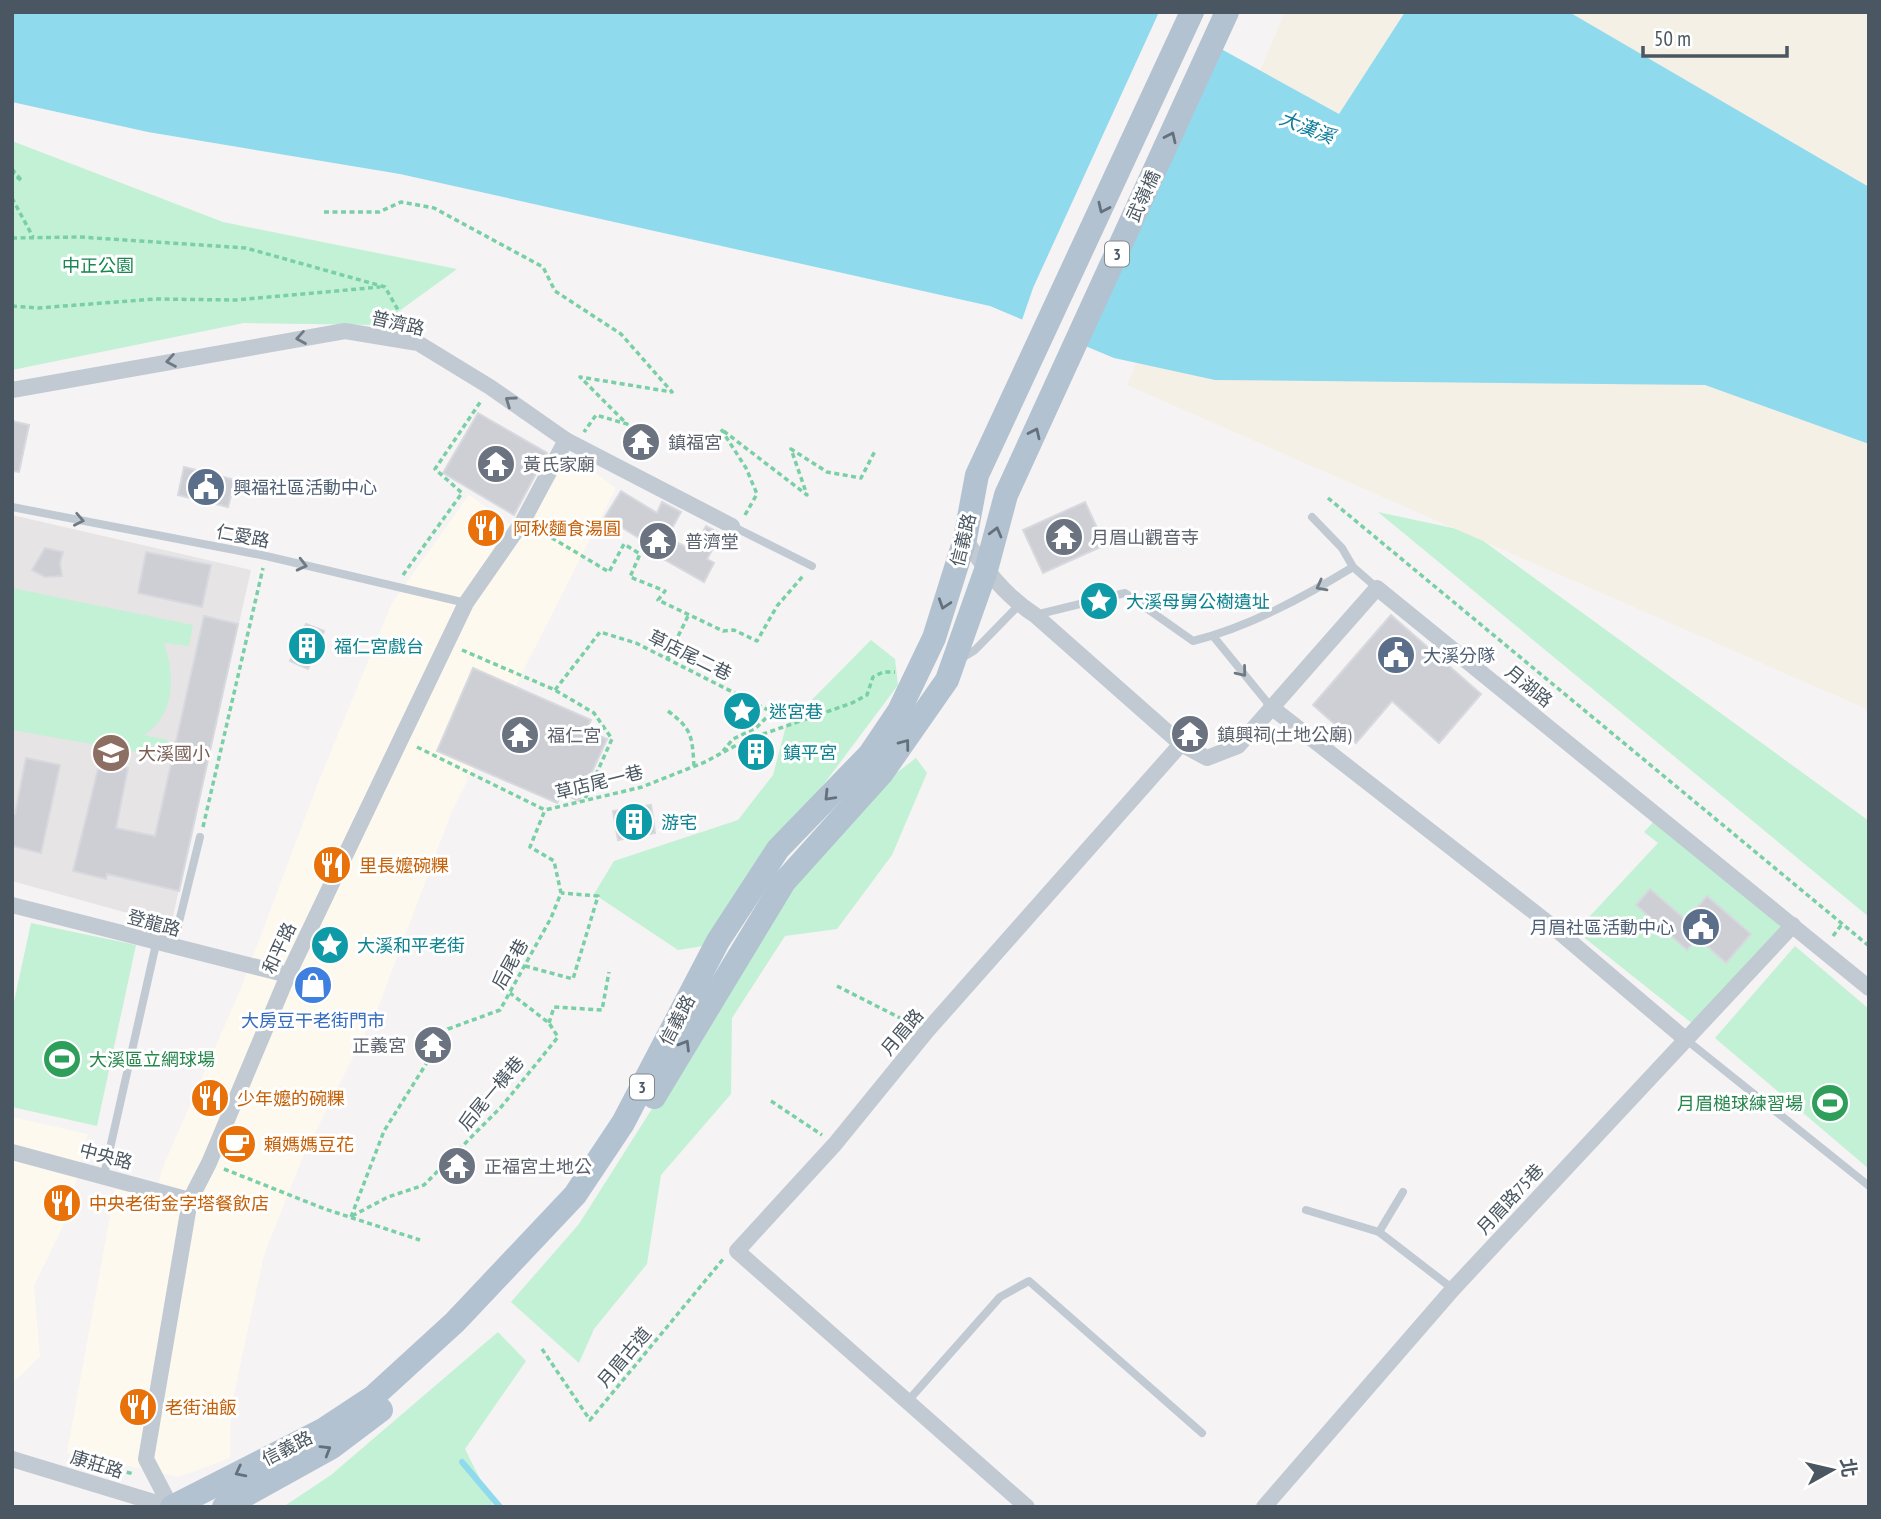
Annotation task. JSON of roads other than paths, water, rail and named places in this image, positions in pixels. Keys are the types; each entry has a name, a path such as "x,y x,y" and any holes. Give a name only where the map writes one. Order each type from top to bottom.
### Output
{"main road":[{"name":"武嶺橋","path":"977,475 1192,12"},
{"name":"武嶺橋","path":"1006,495 1227,12"},
{"name":"信義路","path":"171,1507 323,1430 373,1397 455,1322 575,1195 623,1123 718,941 778,849 870,754 899,711 934,638 965,539 977,475"},
{"name":"信義路","path":"224,1507 332,1447 382,1409 469,1331 580,1212 622,1151 784,882 882,773 947,680 986,570 1006,495"}],"street":[{"name":"普濟路","path":"12,390 345,331 418,343 490,387 566,440 735,528"},
{"name":"和平路","path":"171,1507 146,1459 190,1200 209,1163 288,975 399,738 466,603 523,521 566,440"},
{"path":"965,539 986,570 1020,606 1035,615 1181,744 1207,758 1238,747 1377,587"},
{"name":"月湖路","path":"1377,587 1869,988"},
{"path":"1271,707 1552,926 1684,1038"},
{"name":"月眉路","path":"906,1404 737,1251 835,1144 927,1031 1181,744"},
{"name":"登龍路","path":"12,905 156,944 288,975"},
{"name":"月眉路75巷","path":"1264,1507 1453,1289 1684,1038 1793,925"},
{"name":"中央路","path":"12,1153 104,1175 190,1200"},
{"path":"906,1404 1027,1507"},
{"name":"康莊路","path":"12,1459 171,1507"}],"lane":[{"name":"仁愛路","path":"12,507 266,556 466,603"},
{"path":"1312,517 1342,548 1353,567 1377,587"},
{"path":"735,528 812,566"},
{"path":"1035,615 1125,593 1193,641 1213,636 1322,586 1353,567"},
{"path":"953,664 975,650 1020,606"},
{"path":"1213,636 1271,707"},
{"path":"173,948 201,837"},
{"path":"104,1175 156,944"},
{"path":"1684,1038 1869,1186"},
{"path":"1379,1232 1403,1192"},
{"path":"1306,1210 1379,1232 1453,1289"},
{"path":"906,1404 1000,1297 1028,1281 1202,1433"}],"water":[{"name":"大漢溪","path":"12,12 1154,12 1339,114 1405,12 1569,12 1869,187 1869,444 1705,385 1215,380 1114,358 990,306 400,174 148,132 12,102"}],"waterway":[{"path":"462,1462 500,1507"}],"place":[{"name":"鎮福宮","path":"641,442"},
{"name":"黃氏家廟","path":"496,464"},
{"name":"興福社區活動中心","path":"206,487"},
{"name":"阿秋麵食湯圓","path":"486,528"},
{"name":"月眉山觀音寺","path":"1064,537"},
{"name":"普濟堂","path":"658,541"},
{"name":"大溪母舅公樹遺址","path":"1099,601"},
{"name":"福仁宮戲台","path":"307,646"},
{"name":"大溪分隊","path":"1396,655"},
{"name":"迷宮巷","path":"742,711"},
{"name":"鎮興祠(土地公廟)","path":"1190,734"},
{"name":"福仁宮","path":"520,735"},
{"name":"鎮平宮","path":"756,752"},
{"name":"大溪國小","path":"111,753"},
{"name":"游宅","path":"634,822"},
{"name":"里長嬤碗粿","path":"332,865"},
{"name":"月眉社區活動中心","path":"1701,927"},
{"name":"大溪和平老街","path":"330,945"},
{"name":"大房豆干老街門市","path":"313,985"},
{"name":"正義宮","path":"433,1045"},
{"name":"大溪區立網球場","path":"62,1059"},
{"name":"少年嬤的碗粿","path":"210,1098"},
{"name":"月眉槌球練習場","path":"1830,1103"},
{"name":"賴媽媽豆花","path":"237,1144"},
{"name":"正福宮土地公","path":"457,1166"},
{"name":"中央老街金字塔餐飲店","path":"62,1203"},
{"name":"老街油飯","path":"138,1407"}],"park label":[{"name":"中正公園","path":"98,265"}]}
